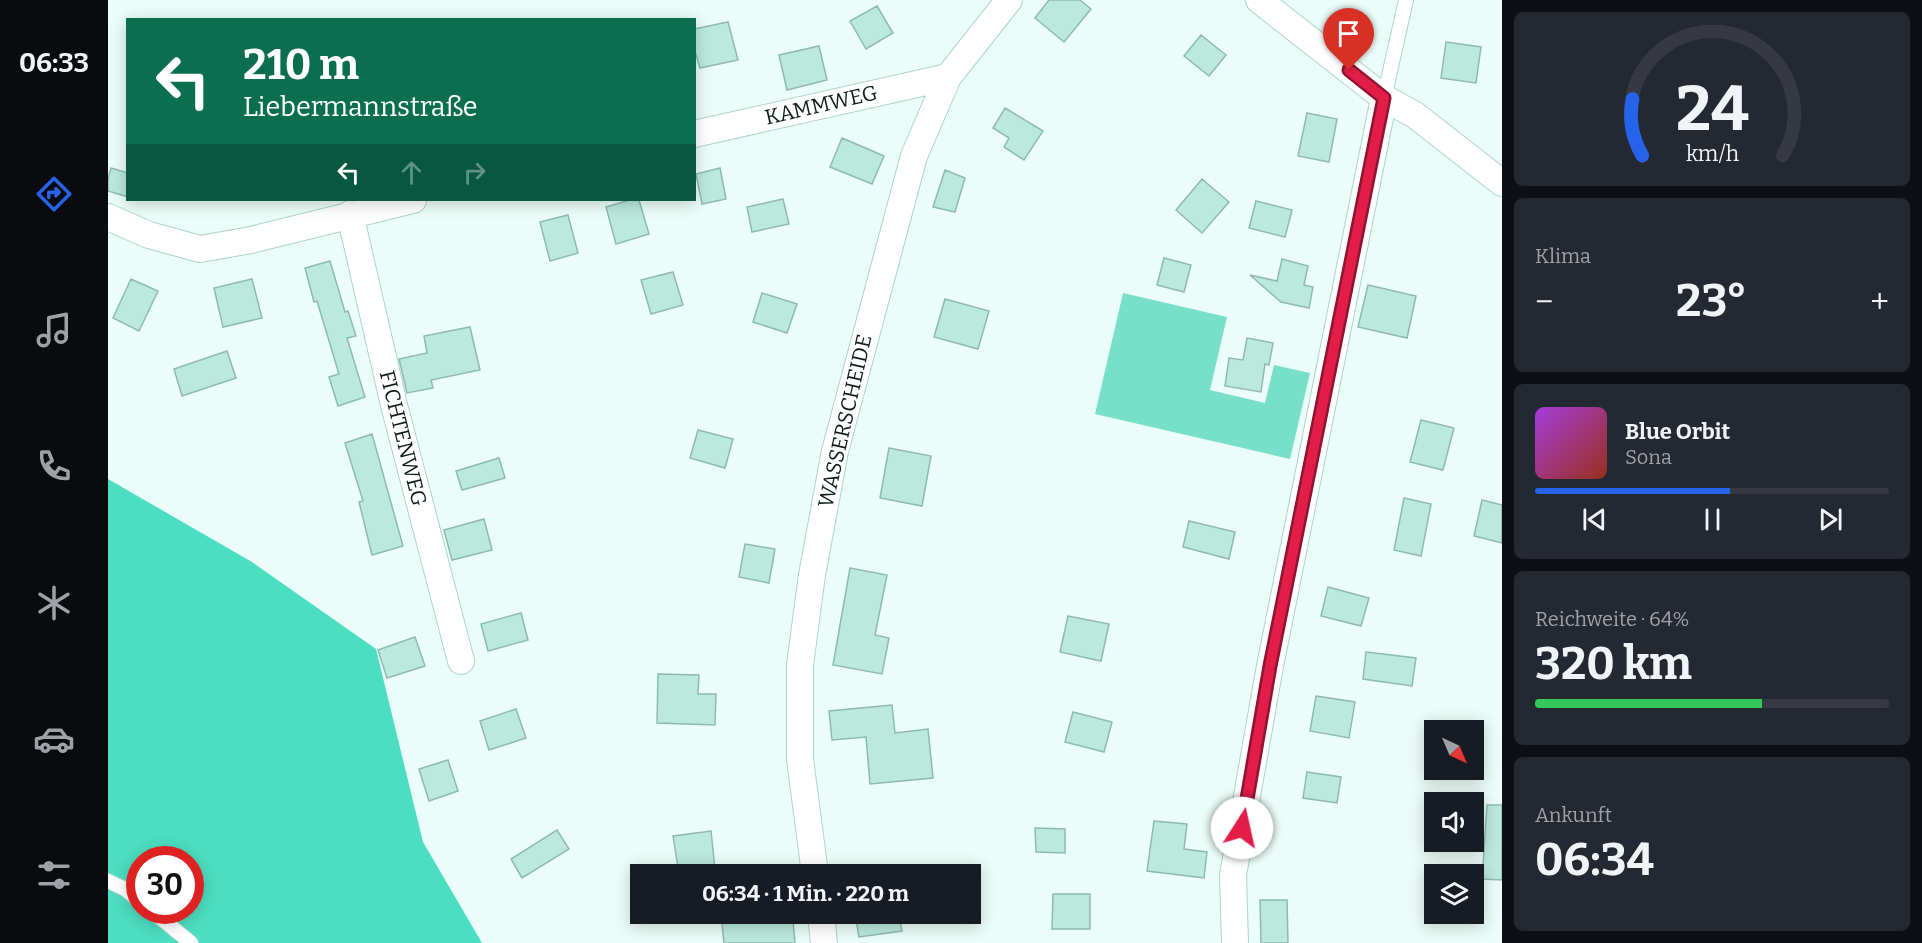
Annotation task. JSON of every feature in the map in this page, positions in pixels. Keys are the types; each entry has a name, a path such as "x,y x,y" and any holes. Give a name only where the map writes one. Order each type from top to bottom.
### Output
{"street":[{"name":"WASSERSCHEIDE","path":"814,864 800,759 800,665 812,575 835,451 914,156 948,77 1009,0"},
{"path":"1259,0 1384,98 1415,116 1502,183"},
{"name":"KAMMWEG","path":"696,134 948,77"},
{"path":"1235,943 1233,875 1268,677 1384,98"},
{"path":"108,217 149,235 200,249 250,240 408,201"},
{"name":"FICHTENWEG","path":"350,214 394,405 460,661"},
{"path":"821,924 824,943"}],"lane":[{"path":"1384,98 1406,0"},
{"path":"108,881 126,890"},
{"path":"168,924 191,943"}],"green space":[{"path":"1123,293 1227,317 1210,390 1265,403 1274,365 1310,373 1290,459 1095,414"},
{"path":"108,479 252,562 376,649 423,842 482,943 108,943"}],"building":[{"path":"1049,0 1080,0 1091,9 1064,42 1035,18"},
{"path":"877,6 893,33 866,49 850,21"},
{"path":"728,22 738,60 700,68 696,55 696,29"},
{"path":"1201,35 1226,55 1209,76 1184,56"},
{"path":"1446,42 1481,47 1476,83 1441,78"},
{"path":"819,46 827,80 787,90 779,55"},
{"path":"1005,108 1043,131 1024,160 1004,147 1009,138 993,128"},
{"path":"1307,113 1337,119 1329,162 1298,156"},
{"path":"842,138 884,156 872,184 830,167"},
{"path":"111,168 126,172 126,196 108,191"},
{"path":"720,168 726,199 702,204 696,174"},
{"path":"945,170 965,178 955,212 933,207"},
{"path":"1202,179 1229,202 1202,233 1176,210"},
{"path":"783,199 789,224 752,232 747,207"},
{"path":"627,201 639,201 649,234 616,244 606,207"},
{"path":"1256,201 1292,210 1285,237 1249,228"},
{"path":"568,215 578,253 550,261 540,222"},
{"path":"1164,258 1191,265 1184,292 1157,285"},
{"path":"1282,259 1308,266 1304,285 1313,287 1309,308 1281,302 1250,275 1277,281"},
{"path":"330,261 345,312 348,311 356,336 347,338 365,397 338,406 329,377 339,374 317,301 314,302 305,268"},
{"path":"673,272 683,305 651,314 641,280"},
{"path":"131,279 158,291 139,331 113,318"},
{"path":"252,279 262,318 223,327 214,288"},
{"path":"1368,285 1416,296 1407,338 1358,327"},
{"path":"762,293 797,304 787,333 753,322"},
{"path":"945,299 989,311 978,349 934,337"},
{"path":"470,327 480,370 431,380 433,388 407,393 399,359 427,353 424,336"},
{"path":"1247,338 1273,343 1269,365 1265,364 1261,392 1225,386 1229,358 1243,360"},
{"path":"227,351 236,378 182,396 174,369"},
{"path":"1421,420 1454,428 1443,470 1410,462"},
{"path":"698,430 733,439 725,468 690,458"},
{"path":"372,434 403,546 372,555 359,502 363,501 345,443"},
{"path":"889,448 931,456 922,506 880,498"},
{"path":"499,458 505,478 462,490 456,471"},
{"path":"1404,498 1431,504 1421,556 1394,550"},
{"path":"1482,500 1502,505 1502,543 1474,536"},
{"path":"484,519 492,550 452,560 444,530"},
{"path":"1189,521 1235,532 1229,559 1183,547"},
{"path":"745,544 775,549 769,583 739,577"},
{"path":"850,568 887,575 875,635 889,638 882,674 833,665"},
{"path":"1328,587 1369,598 1361,626 1321,616"},
{"path":"521,613 528,640 488,651 481,624"},
{"path":"1068,616 1109,624 1101,661 1060,652"},
{"path":"415,637 425,666 387,678 378,650"},
{"path":"1366,652 1416,658 1412,686 1363,679"},
{"path":"658,674 699,675 698,694 716,694 715,725 657,723"},
{"path":"1316,696 1355,702 1349,738 1310,731"},
{"path":"892,705 895,733 928,729 933,778 870,784 866,737 832,740 829,711"},
{"path":"516,709 526,738 489,750 480,721"},
{"path":"1073,712 1112,722 1104,752 1065,742"},
{"path":"448,760 458,791 429,801 419,769"},
{"path":"1307,772 1341,777 1337,803 1303,798"},
{"path":"1487,805 1502,805 1502,880 1484,879"},
{"path":"1154,821 1187,824 1184,849 1207,852 1204,878 1147,871"},
{"path":"1035,828 1065,829 1065,853 1036,852"},
{"path":"557,830 569,849 522,878 511,859"},
{"path":"711,831 714,864 677,864 673,836"},
{"path":"1053,894 1090,894 1090,929 1052,929"},
{"path":"1260,900 1287,900 1288,943 1261,943"},
{"path":"722,924 793,924 795,943 724,943"},
{"path":"857,924 901,924 902,931 859,937"}],"route":[{"path":"1242,828 1270,666 1384,98 1349,70"}]}
